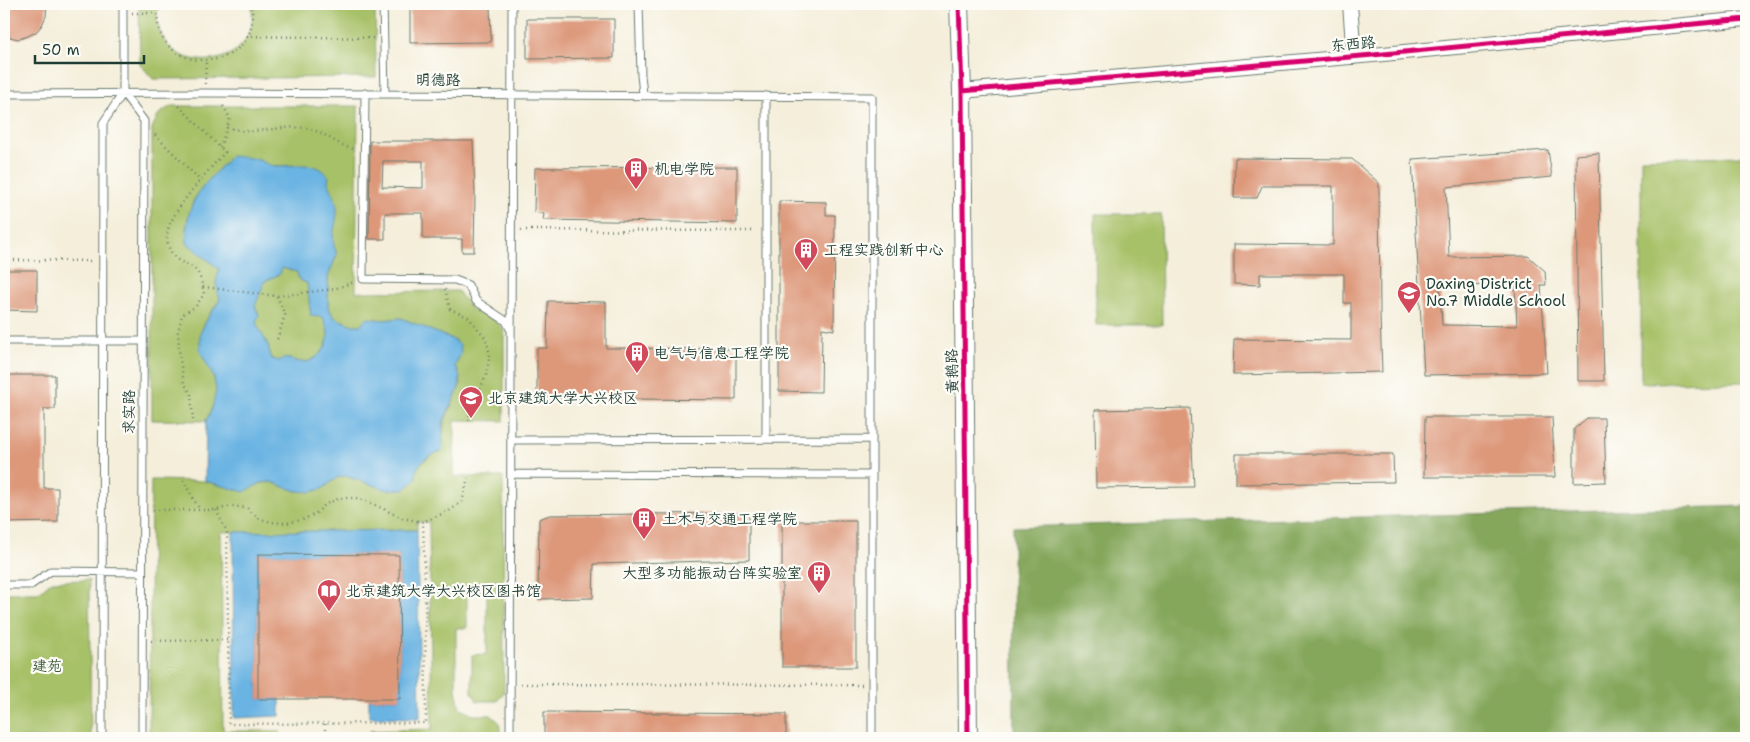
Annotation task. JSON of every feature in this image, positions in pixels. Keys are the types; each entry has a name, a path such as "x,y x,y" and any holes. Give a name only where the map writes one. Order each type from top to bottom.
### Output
{"street":[{"name":"黄鹅路","path":"959,4 962,91 968,738"},
{"path":"1350,4 1354,57"},
{"name":"东西路","path":"962,91 1354,57 1746,19"}],"lane":[{"path":"123,4 123,93"},
{"path":"383,4 385,94"},
{"path":"510,738 512,4"},
{"path":"639,4 643,94"},
{"name":"求实路","path":"102,738 103,123 123,93 144,121 142,738"},
{"path":"365,93 363,279 455,280 468,285 476,301 506,321 512,332"},
{"name":"明德路","path":"4,94 365,93 872,97 872,439"},
{"path":"766,96 766,439"},
{"path":"4,341 143,341"},
{"path":"511,440 872,439 872,738"},
{"path":"511,474 872,475"},
{"path":"4,585 31,585 51,571 142,572"}],"path":[{"path":"158,4 156,13 159,28 166,42 177,53 190,60 206,62 218,60 240,46 247,36 251,24 251,4"},
{"path":"123,13 156,13"},
{"path":"247,36 384,38"},
{"path":"205,93 206,62"},
{"path":"179,106 225,152 200,180 172,220 167,236 171,252 180,262 193,267 200,276 204,294 196,306 182,315 178,332 184,383 191,394 193,420"},
{"path":"220,147 230,118 223,106"},
{"path":"227,128 253,132 281,128 307,128 328,136 344,147 364,152"},
{"path":"152,132 200,180"},
{"path":"512,230 766,231"},
{"path":"4,260 103,261"},
{"path":"203,287 277,296 334,289 363,279"},
{"path":"444,280 450,309 468,317 485,336 490,354 486,376 478,393 470,403 469,420"},
{"path":"277,296 285,315 278,340"},
{"path":"143,510 216,510 232,506 247,508 258,518 271,522 286,523 302,520 315,514 326,504 340,498 356,498 369,502 402,518 423,522 448,512 462,502 468,478"},
{"path":"183,480 200,510"},
{"path":"216,510 227,532 229,724 426,724 423,522"},
{"path":"425,586 511,587"},
{"path":"142,641 228,640"},
{"path":"510,684 872,685"},
{"path":"325,724 325,738"}],"green space":[{"path":"139,4 158,4 159,29 170,47 186,57 206,60 225,56 241,46 251,28 251,4 375,4 376,77 153,79 140,64"},
{"path":"171,106 358,106 356,292 458,291 472,310 496,321 504,331 504,421 455,420 454,477 503,477 504,692 497,701 477,701 472,692 472,655 487,654 487,592 467,592 467,628 456,628 456,690 460,708 473,715 491,715 500,723 500,738 370,738 370,731 432,729 429,522 417,522 417,530 221,532 223,731 280,731 280,738 149,738 151,480 205,481 244,491 261,483 271,482 297,491 322,489 337,478 346,476 388,490 415,471 431,455 443,433 444,423 461,383 455,366 461,353 454,340 401,318 384,320 367,318 361,325 353,325 334,317 328,306 328,277 337,254 333,244 335,222 328,182 299,165 270,166 257,159 201,189 193,201 186,228 187,243 219,269 216,284 220,299 204,324 200,341 203,356 215,384 216,392 212,407 206,421 152,420 152,128 159,114"},
{"path":"1746,156 1746,382 1641,383 1641,158"},
{"path":"1095,214 1161,214 1162,325 1096,325"},
{"path":"282,268 297,272 299,280 307,283 311,316 323,317 328,332 324,349 317,357 309,361 301,362 282,359 278,361 271,358 268,345 256,323 255,306 265,281 280,274"},
{"path":"1746,506 1746,738 1014,738 1013,527"},
{"name":"建苑","path":"89,580 91,738 4,738 4,593 38,593 52,581"}],"water":[{"path":"231,156 253,158 269,165 277,166 309,165 323,171 329,177 328,182 337,208 333,242 337,254 328,277 328,307 334,317 353,325 361,325 367,318 384,320 401,318 454,340 460,345 461,353 455,366 459,373 459,388 443,424 442,451 423,460 416,473 416,479 405,489 388,490 346,476 337,478 322,489 311,492 297,491 271,482 261,483 244,492 205,481 206,421 212,409 216,391 214,378 200,351 200,333 220,300 216,284 219,269 187,243 187,228 192,204 198,194","holes":["282,268 297,272 299,280 307,283 311,316 323,317 328,332 327,341 321,353 309,361 301,362 289,359 278,361 271,358 268,345 256,323 259,315 255,306 265,281 280,274"]},
{"path":"417,530 420,718 369,717 369,699 400,699 399,555 258,554 258,699 280,699 280,716 234,718 233,532"}],"building":[{"path":"4,4 47,4 46,16 36,32 19,39 9,37 4,35"},
{"path":"410,4 490,4 491,42 410,43"},
{"path":"527,19 614,19 614,58 527,59"},
{"path":"370,141 473,141 475,194 474,252 462,252 462,239 423,239 423,213 385,213 385,239 369,239","holes":["383,161 423,161 423,188 382,187"]},
{"path":"1548,150 1552,177 1446,187 1449,257 1528,256 1545,271 1546,285 1541,285 1547,373 1424,375 1412,159","holes":["1515,285 1517,326 1442,325 1440,286"]},
{"path":"1599,153 1604,381 1578,381 1576,155"},
{"path":"1235,158 1352,159 1379,183 1382,372 1233,375 1234,339 1351,340 1351,303 1344,303 1344,274 1260,274 1260,285 1234,284 1234,244 1333,245 1333,186 1262,186 1257,198 1234,198"},
{"name":"机电学院","path":"737,167 737,223 543,220 544,214 534,212 535,168"},
{"name":"工程实践创新中心","path":"779,201 826,202 826,215 835,215 834,330 822,328 821,392 779,391"},
{"path":"4,270 37,270 37,311 4,310"},
{"name":"电气与信息工程学院","path":"548,301 606,302 606,348 736,349 736,400 537,398 537,348 547,348"},
{"path":"4,375 55,375 55,409 44,409 44,488 58,488 58,522 4,523"},
{"path":"1190,408 1194,487 1096,488 1095,410"},
{"path":"1425,417 1552,417 1555,477 1424,477"},
{"path":"1587,418 1604,418 1606,482 1574,483 1574,429"},
{"path":"1236,454 1393,454 1394,482 1236,484"},
{"name":"土木与交通工程学院","path":"749,513 749,560 594,564 593,598 538,599 539,519 550,515"},
{"name":"大型多功能振动台阵实验室","path":"782,521 856,521 856,667 782,667"},
{"name":"北京建筑大学大兴校区图书馆","path":"258,554 399,555 400,699 258,699"},
{"path":"544,712 786,714 786,738 544,738"}],"cycle path":[{"path":"959,4 962,91 968,738"},
{"path":"962,91 1373,55 1746,19"}],"place":[{"name":"机电学院","path":"636,190"},
{"name":"工程实践创新中心","path":"806,271"},
{"name":"Daxing District No.7 Middle School","path":"1409,314"},
{"name":"电气与信息工程学院","path":"637,374"},
{"name":"北京建筑大学大兴校区","path":"471,419"},
{"name":"土木与交通工程学院","path":"644,540"},
{"name":"大型多功能振动台阵实验室","path":"819,594"},
{"name":"北京建筑大学大兴校区图书馆","path":"329,612"}]}
